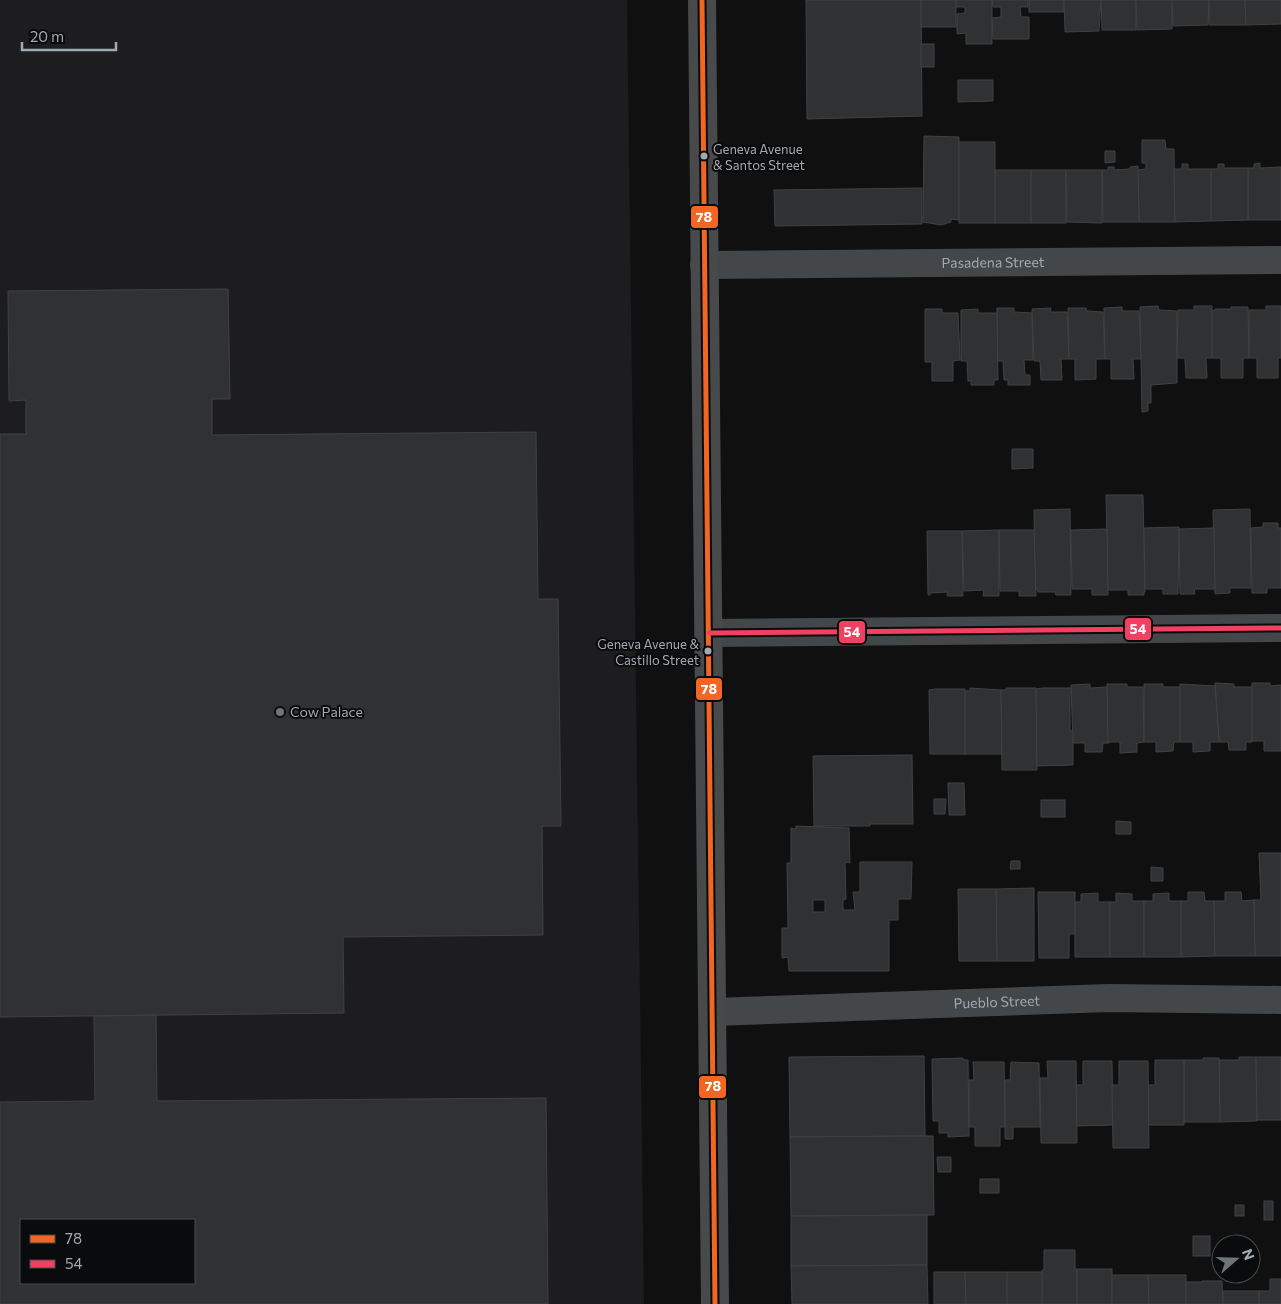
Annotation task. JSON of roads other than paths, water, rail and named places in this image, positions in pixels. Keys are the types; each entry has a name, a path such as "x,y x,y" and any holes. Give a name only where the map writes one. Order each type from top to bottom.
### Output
{"main road":[{"path":"702,0 715,1304"}],"street":[{"name":"Pasadena Street","path":"704,265 1281,260"},
{"path":"709,633 1281,628"},
{"name":"Pueblo Street","path":"713,1012 1109,998 1281,1000"}],"place":[{"name":"Geneva Avenue & Santos Street","path":"704,156"},
{"name":"Geneva Avenue & Castillo Street","path":"708,651"},
{"name":"Cow Palace","path":"280,712"}]}
